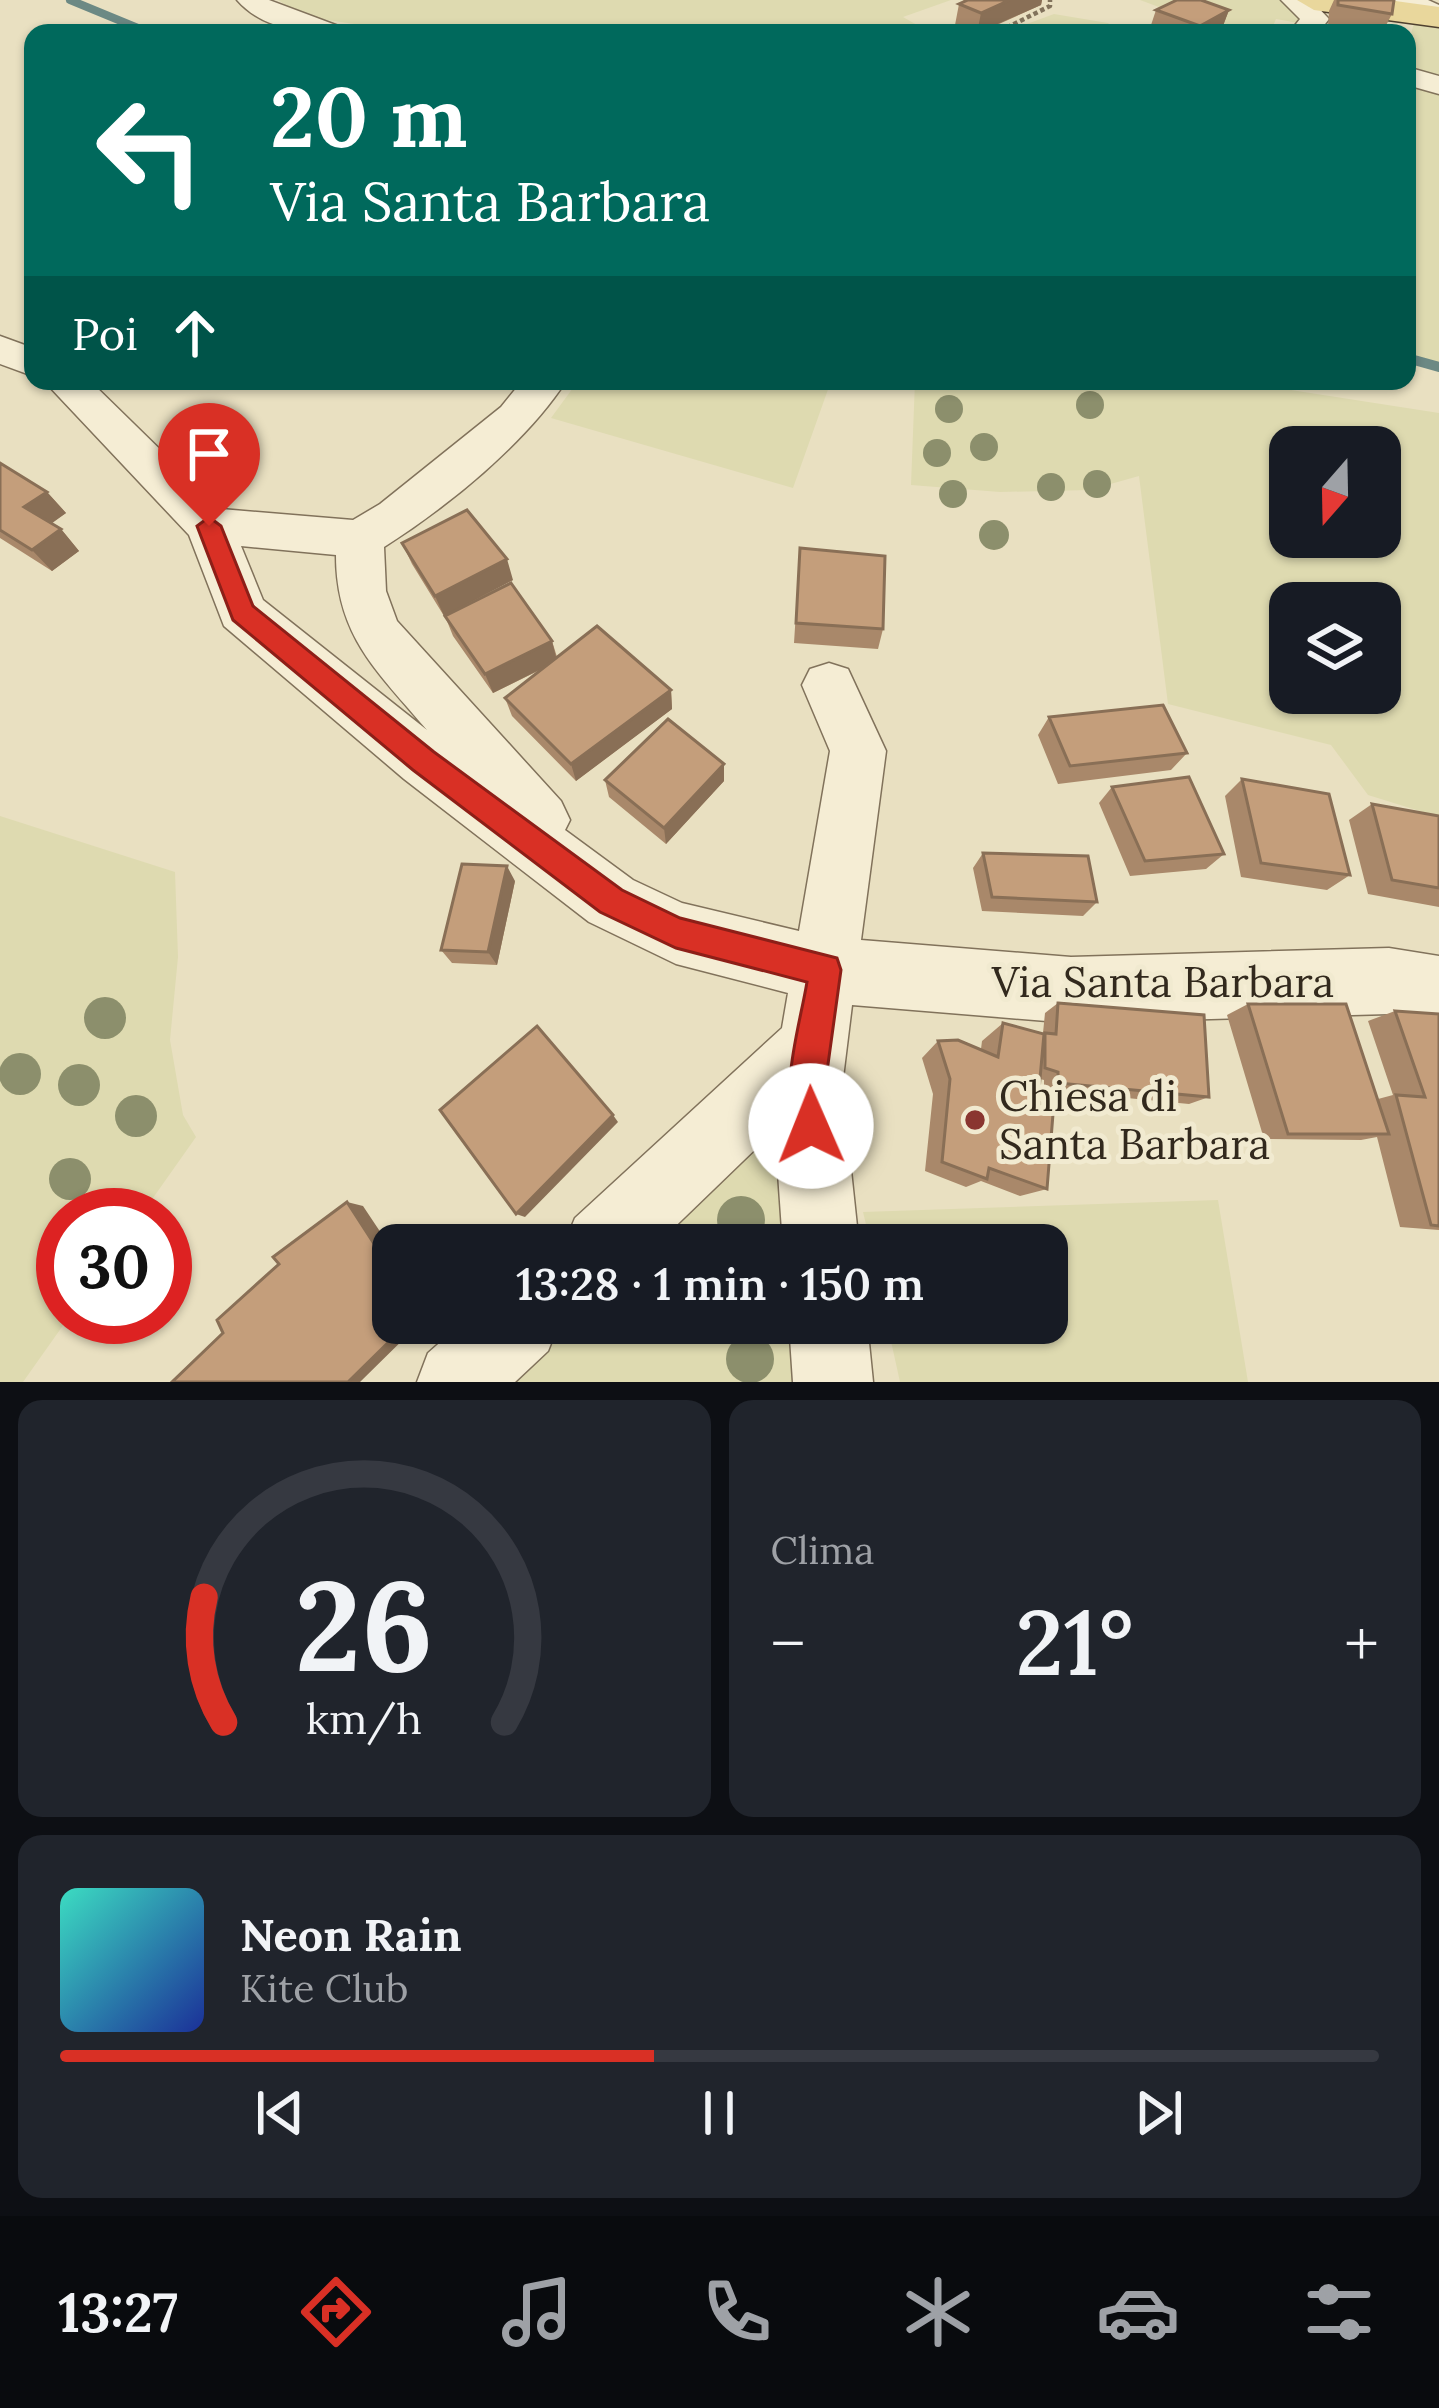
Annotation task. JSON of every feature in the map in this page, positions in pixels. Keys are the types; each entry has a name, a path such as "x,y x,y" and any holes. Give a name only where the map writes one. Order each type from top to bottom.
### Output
{"main road":[{"path":"1314,0 1439,16"}],"street":[{"path":"251,0 272,14 303,24"},
{"path":"1295,0 1315,19 1311,24"},
{"path":"1407,0 1439,16"},
{"path":"75,390 209,526 242,612 424,761 611,901"},
{"path":"209,526 360,539 397,516 516,418 538,390"},
{"path":"360,539 362,591 375,632 611,901"},
{"path":"819,1224 807,1086 858,751 829,685"},
{"name":"Via Santa Barbara","path":"611,901 676,933 825,970 1071,990 1389,981 1439,989"},
{"path":"624,1224 811,1048"},
{"path":"457,1382 498,1344"},
{"path":"830,1344 833,1382"}],"path":[{"path":"1014,24 1050,6 1050,0"}],"shaded area":[{"path":"278,0 951,0 903,17 915,24 354,24 302,16"},
{"path":"1140,0 1289,0 1304,24 1276,19 1274,24 1205,24"},
{"path":"1054,14 1109,24 1027,24"},
{"path":"1416,16 1439,20 1439,364 1416,355"},
{"path":"571,390 828,390 793,488 551,418"},
{"path":"915,390 1291,390 1439,413 1439,817 1368,795 1331,745 1168,704 1139,476 1089,490 1000,492 911,485"},
{"path":"0,816 175,872 178,957 170,1040 183,1115 196,1137 160,1188 36,1188 36,1344 50,1344 23,1382 0,1382"},
{"path":"795,1088 800,1224 660,1224"},
{"path":"1218,1200 1248,1382 900,1382 892,1344 1068,1344 1068,1224 866,1224 863,1212"},
{"path":"542,1344 806,1344 808,1382 507,1382"}],"building":[{"path":"1010,0 981,13 959,4"},
{"path":"1177,0 1201,0 1229,10 1194,24 1156,10"},
{"path":"1338,0 1394,0 1392,14 1338,5"},
{"path":"0,463 47,492 24,507 61,529 32,550 0,530"},
{"path":"467,510 507,559 435,596 402,543"},
{"path":"800,548 885,556 883,629 796,623"},
{"path":"511,583 552,641 485,674 445,616"},
{"path":"597,626 671,690 571,764 505,698"},
{"path":"1163,705 1187,753 1070,766 1049,717"},
{"path":"668,719 724,764 664,828 605,780"},
{"path":"1189,777 1224,854 1145,861 1112,787"},
{"path":"1242,779 1329,794 1350,875 1261,863"},
{"path":"1372,804 1439,816 1439,888 1392,880"},
{"path":"983,853 1088,856 1097,902 992,897"},
{"path":"462,864 507,866 488,952 441,950"},
{"path":"1058,1003 1204,1015 1209,1097 1058,1083 1058,1072 1045,1068 1045,1033 1056,1034"},
{"path":"1248,1004 1346,1004 1389,1134 1288,1134"},
{"path":"1395,1011 1439,1014 1439,1226 1431,1225 1396,1095 1425,1097"},
{"name":"Chiesa di Santa Barbara","path":"1003,1023 1044,1034 1038,1101 1053,1114 1047,1189 989,1168 987,1179 942,1162 950,1079 938,1041 958,1040 998,1057"},
{"path":"537,1026 613,1115 516,1214 440,1110"},
{"path":"347,1202 372,1241 372,1344 387,1344 348,1382 172,1382 223,1333 217,1320 279,1264 273,1257"}],"waterway":[{"path":"70,0 128,24"},
{"path":"1416,361 1439,367"}],"place":[{"name":"Chiesa di Santa Barbara","path":"975,1120"}],"route":[{"path":"209,526 242,612 424,761 611,901 676,933 825,970 807,1086 811,1126"}]}
